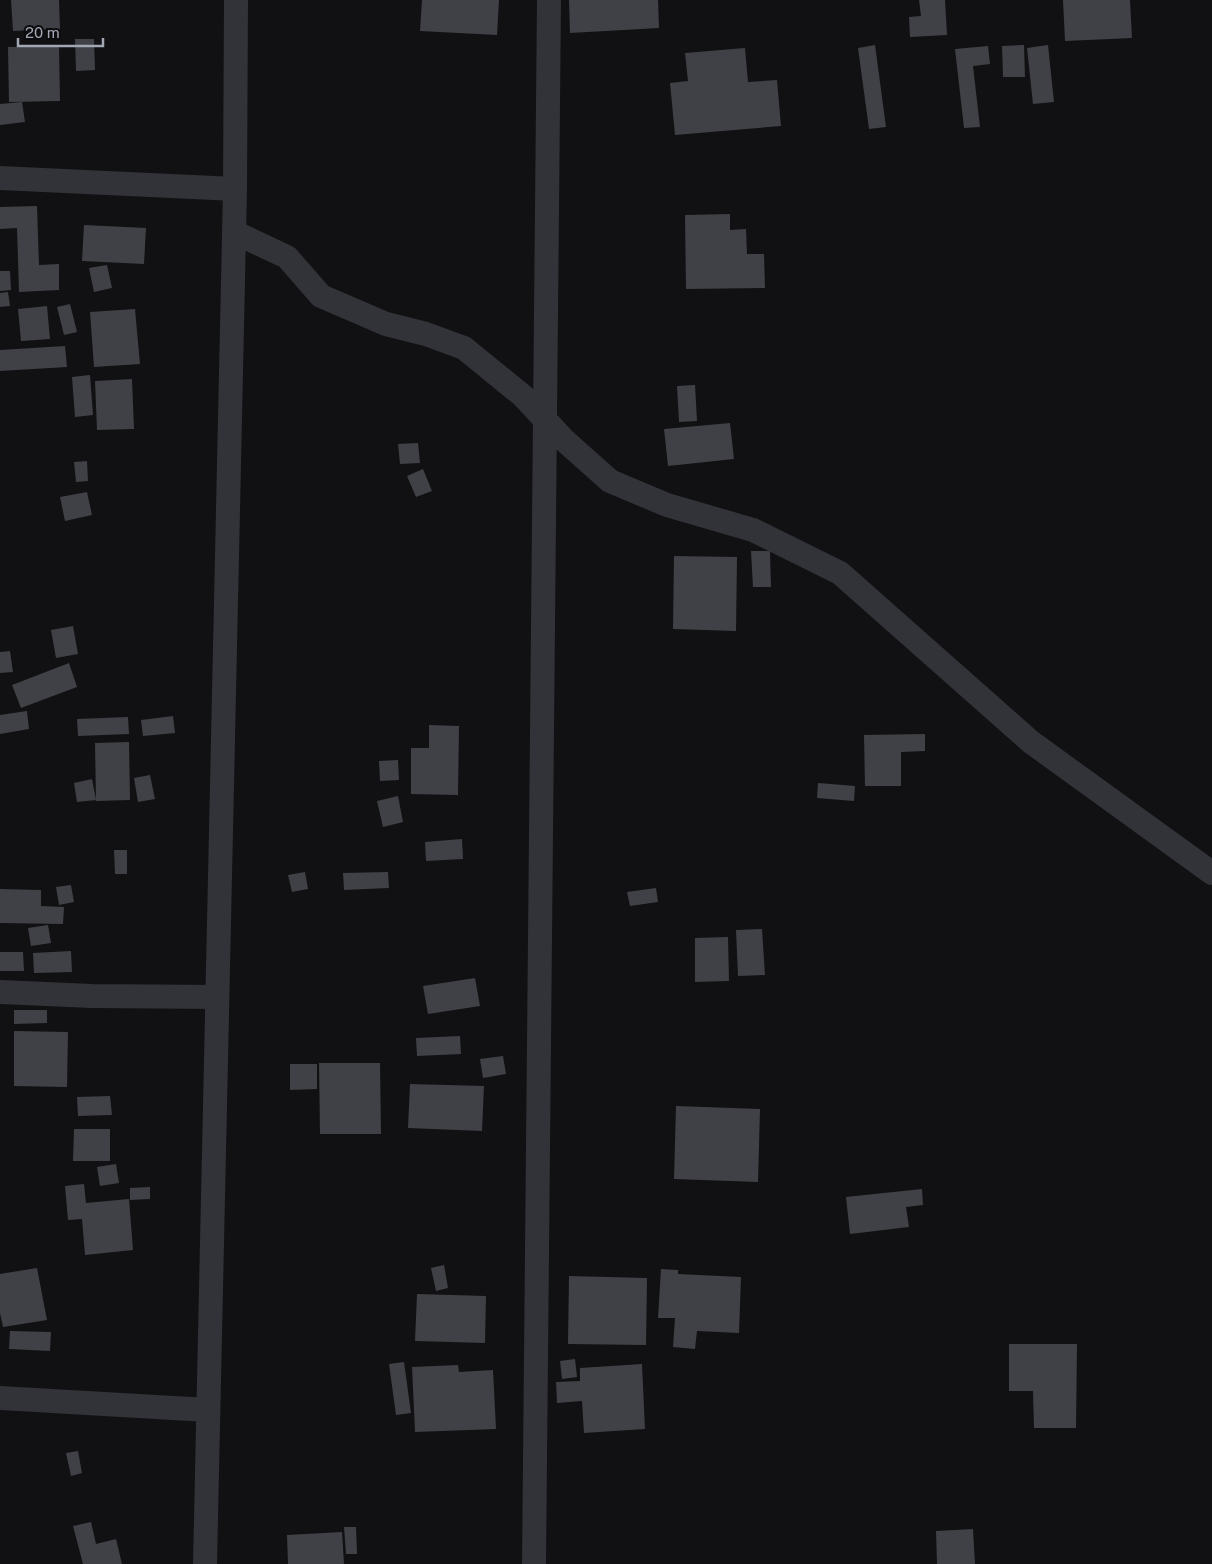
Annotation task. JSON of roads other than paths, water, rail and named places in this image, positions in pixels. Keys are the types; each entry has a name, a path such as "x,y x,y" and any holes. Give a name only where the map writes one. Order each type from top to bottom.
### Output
{"street":[{"path":"205,1564 235,189 236,0"},
{"path":"534,1564 549,0"},
{"path":"0,178 235,189"},
{"path":"234,232 287,257 321,296 386,324 426,334 464,348 523,396 545,420 610,482 667,505 753,530 840,573 1031,742 1212,873"},
{"path":"0,992 92,996 216,997"},
{"path":"0,1398 208,1410"}]}
